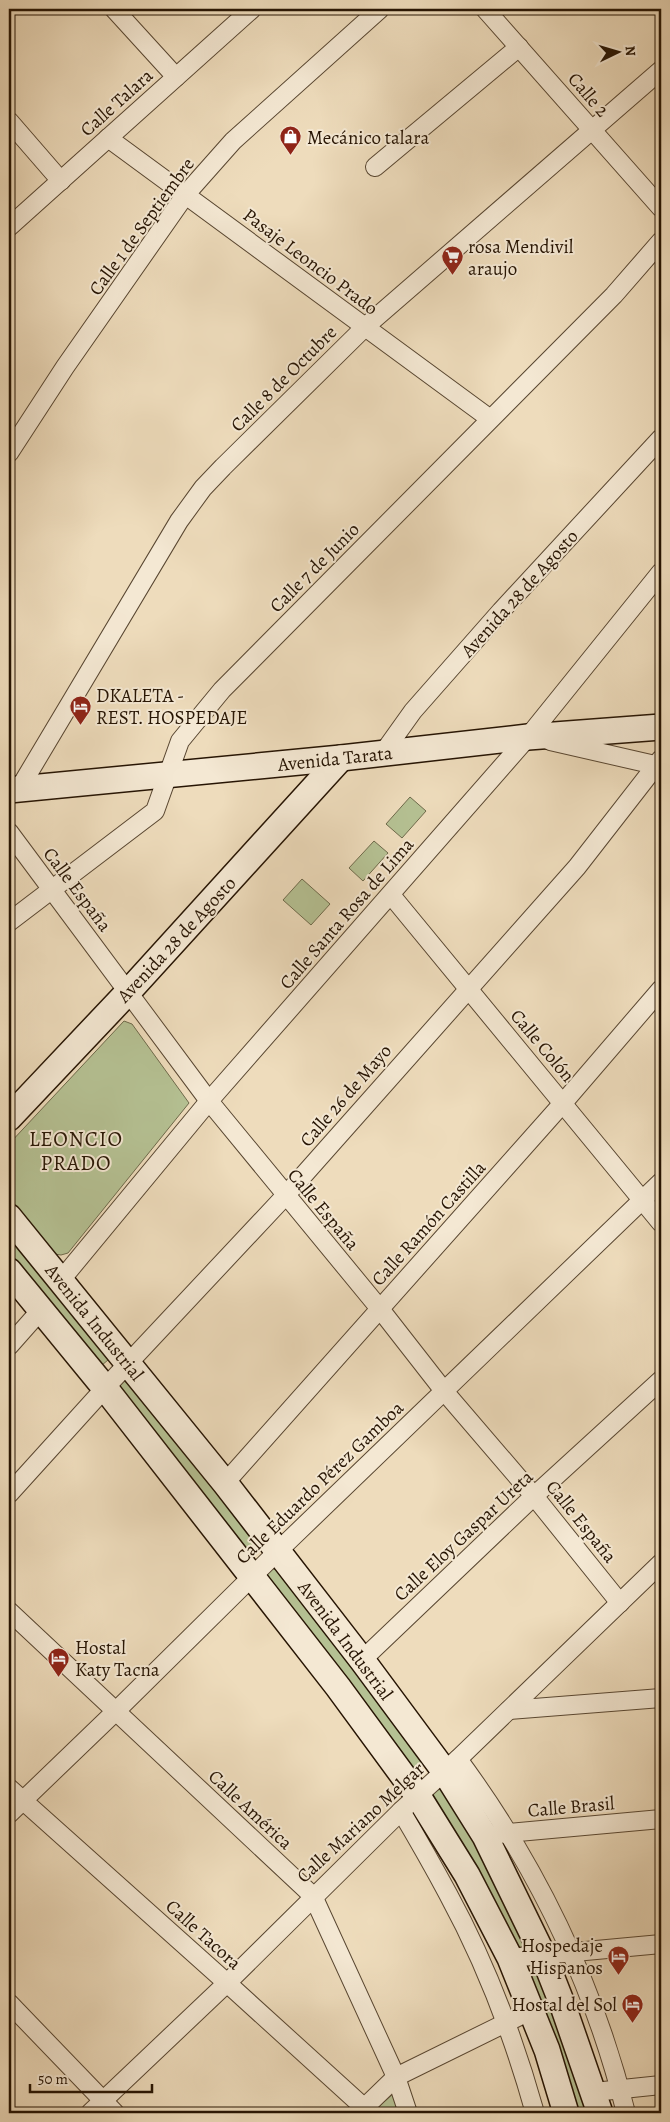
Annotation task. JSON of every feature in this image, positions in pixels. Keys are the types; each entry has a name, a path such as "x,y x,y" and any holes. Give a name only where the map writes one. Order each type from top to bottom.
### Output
{"main road":[{"name":"Avenida Tarata","path":"14,789 341,758 528,737 661,727"},
{"name":"Avenida 28 de Agosto","path":"9,1118 129,991 341,758"},
{"name":"Avenida Industrial","path":"9,1217 225,1483 362,1660 452,1765 497,1834 597,2103"},
{"name":"Avenida Industrial","path":"9,1271 104,1388 338,1687 409,1803 467,1875 510,1958 532,2010 566,2113"}],"street":[{"path":"114,9 176,77"},
{"name":"Calle Talara","path":"9,228 252,9"},
{"name":"Calle 1 de Septiembre","path":"9,453 65,367 186,194 233,141 380,9"},
{"name":"Calle 2","path":"485,9 661,208"},
{"path":"374,167 519,47"},
{"name":"Calle 8 de Octubre","path":"14,789 191,504 222,467 365,328 661,70"},
{"path":"9,121 61,181"},
{"name":"Pasaje Leoncio Prado","path":"108,138 489,418"},
{"name":"Calle 7 de Junio","path":"9,922 155,811 180,741 222,690 489,418 614,295 661,241"},
{"name":"Avenida 28 de Agosto","path":"383,753 413,711 495,618 661,438"},
{"name":"Calle Santa Rosa de Lima","path":"61,1280 208,1101 528,737 661,572"},
{"path":"528,737 659,765"},
{"name":"Calle 26 de Mayo","path":"9,1494 104,1388 285,1196 577,867 659,765"},
{"name":"Calle España","path":"9,832 129,991 208,1101 380,1309 444,1391 534,1496 620,1602"},
{"name":"Calle Colón","path":"391,895 661,1223"},
{"name":"Calle Ramón Castilla","path":"225,1483 563,1103 661,989"},
{"name":"Calle Eduardo Pérez Gamboa","path":"9,1814 251,1577 661,1182"},
{"path":"9,1346 40,1311"},
{"name":"Calle Eloy Gaspar Ureta","path":"362,1660 534,1496 661,1380"},
{"name":"Calle Mariano Melgar","path":"90,2113 109,2107 313,1896 409,1803 452,1765 620,1602 652,1579 661,1563"},
{"name":"Calle América","path":"9,1611 313,1896 396,2078 408,2113"},
{"path":"509,1710 661,1698"},
{"name":"Calle Tacora","path":"9,1788 367,2111"},
{"path":"409,1803 506,2023 535,2113"},
{"name":"Calle Brasil","path":"497,1834 661,1820"},
{"path":"497,1834 544,1895 571,1951 593,2006 626,2113"},
{"path":"510,1958 661,1944"},
{"path":"9,2003 109,2107"},
{"path":"367,2111 396,2078 532,2010"},
{"path":"597,2103 620,2089 661,2086"}],"green space":[{"path":"410,797 426,811 402,838 386,824"},
{"path":"374,841 388,853 363,881 349,868"},
{"path":"302,879 330,904 311,925 283,900"},
{"name":"LEONCIO PRADO","path":"124,1021 132,1024 189,1103 68,1253 54,1254 9,1198 9,1144"},
{"path":"9,1231 109,1354 108,1360 102,1365 96,1364 9,1257"},
{"path":"123,1381 133,1384 257,1541 258,1548 250,1554 117,1386"},
{"path":"273,1569 278,1570 354,1668 423,1762 422,1767 416,1773 264,1575"},
{"path":"440,1789 448,1791 489,1861 525,1945 518,1948 430,1801 432,1793"},
{"path":"530,1971 540,1975 589,2113 570,2113 524,1974"},
{"path":"393,2094 400,2113 382,2113 377,2108"}],"place":[{"name":"Mecánico talara","path":"291,156"},
{"name":"rosa Mendivil araujo","path":"452,276"},
{"name":"DKALETA - REST. HOSPEDAJE","path":"80,725"},
{"name":"Hostal Katy Tacna","path":"59,1677"},
{"name":"Hospedaje Hispanos","path":"619,1975"},
{"name":"Hostal del Sol","path":"633,2023"}],"district":[{"name":"LEONCIO PRADO","path":"76,1151"}]}
